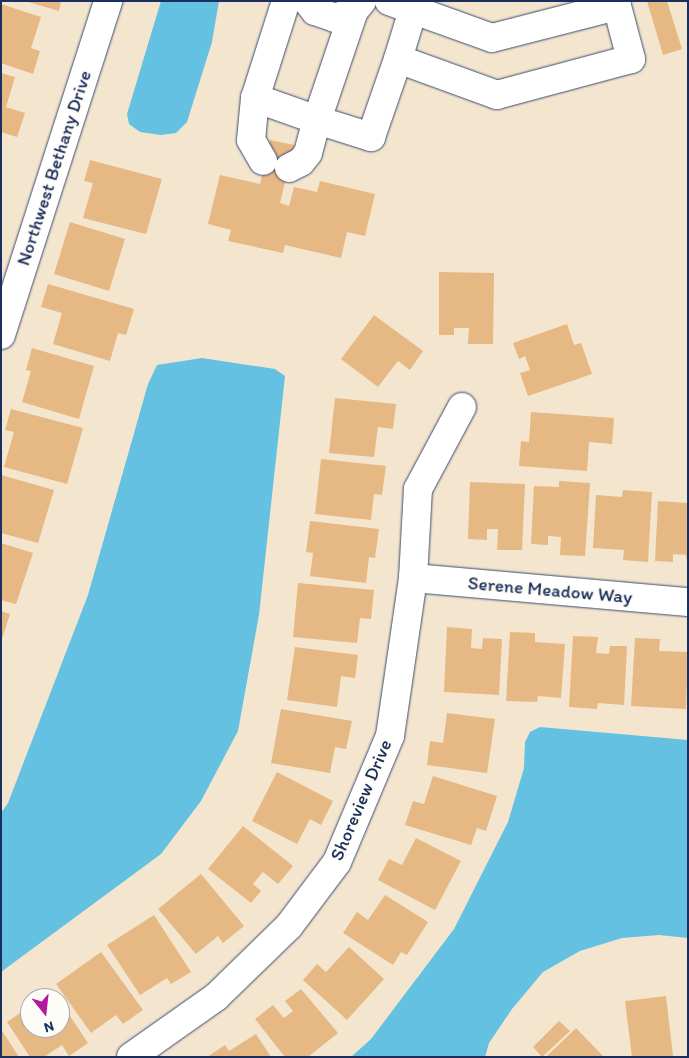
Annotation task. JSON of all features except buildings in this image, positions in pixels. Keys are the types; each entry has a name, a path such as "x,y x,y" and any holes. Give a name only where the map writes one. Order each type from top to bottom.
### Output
{"street":[{"name":"Northwest Bethany Drive","path":"1,335 5,308 108,1"},
{"path":"263,161 251,140 253,109 286,1"},
{"path":"307,1 324,16 345,16 358,6"},
{"path":"289,168 301,162 358,6"},
{"path":"253,109 314,130 371,137 398,60 401,6 492,38 617,6 631,59 497,95 398,60"},
{"name":"Shoreview Drive","path":"131,1057 216,997 289,926 337,862 390,736 413,578 418,489 462,407"},
{"name":"Serene Meadow Way","path":"413,578 688,602"}],"water":[{"path":"161,1 219,1 212,42 187,122 176,133 161,135 140,132 129,124 127,114"},
{"path":"202,358 275,369 285,376 259,615 238,731 201,801 161,854 1,972 1,813 8,803 88,595 148,384 157,365"},
{"path":"540,727 688,740 688,938 659,935 622,938 580,951 543,972 512,1009 489,1043 485,1057 351,1057 371,1039 454,929 508,822 524,768 525,742 530,732"}]}
